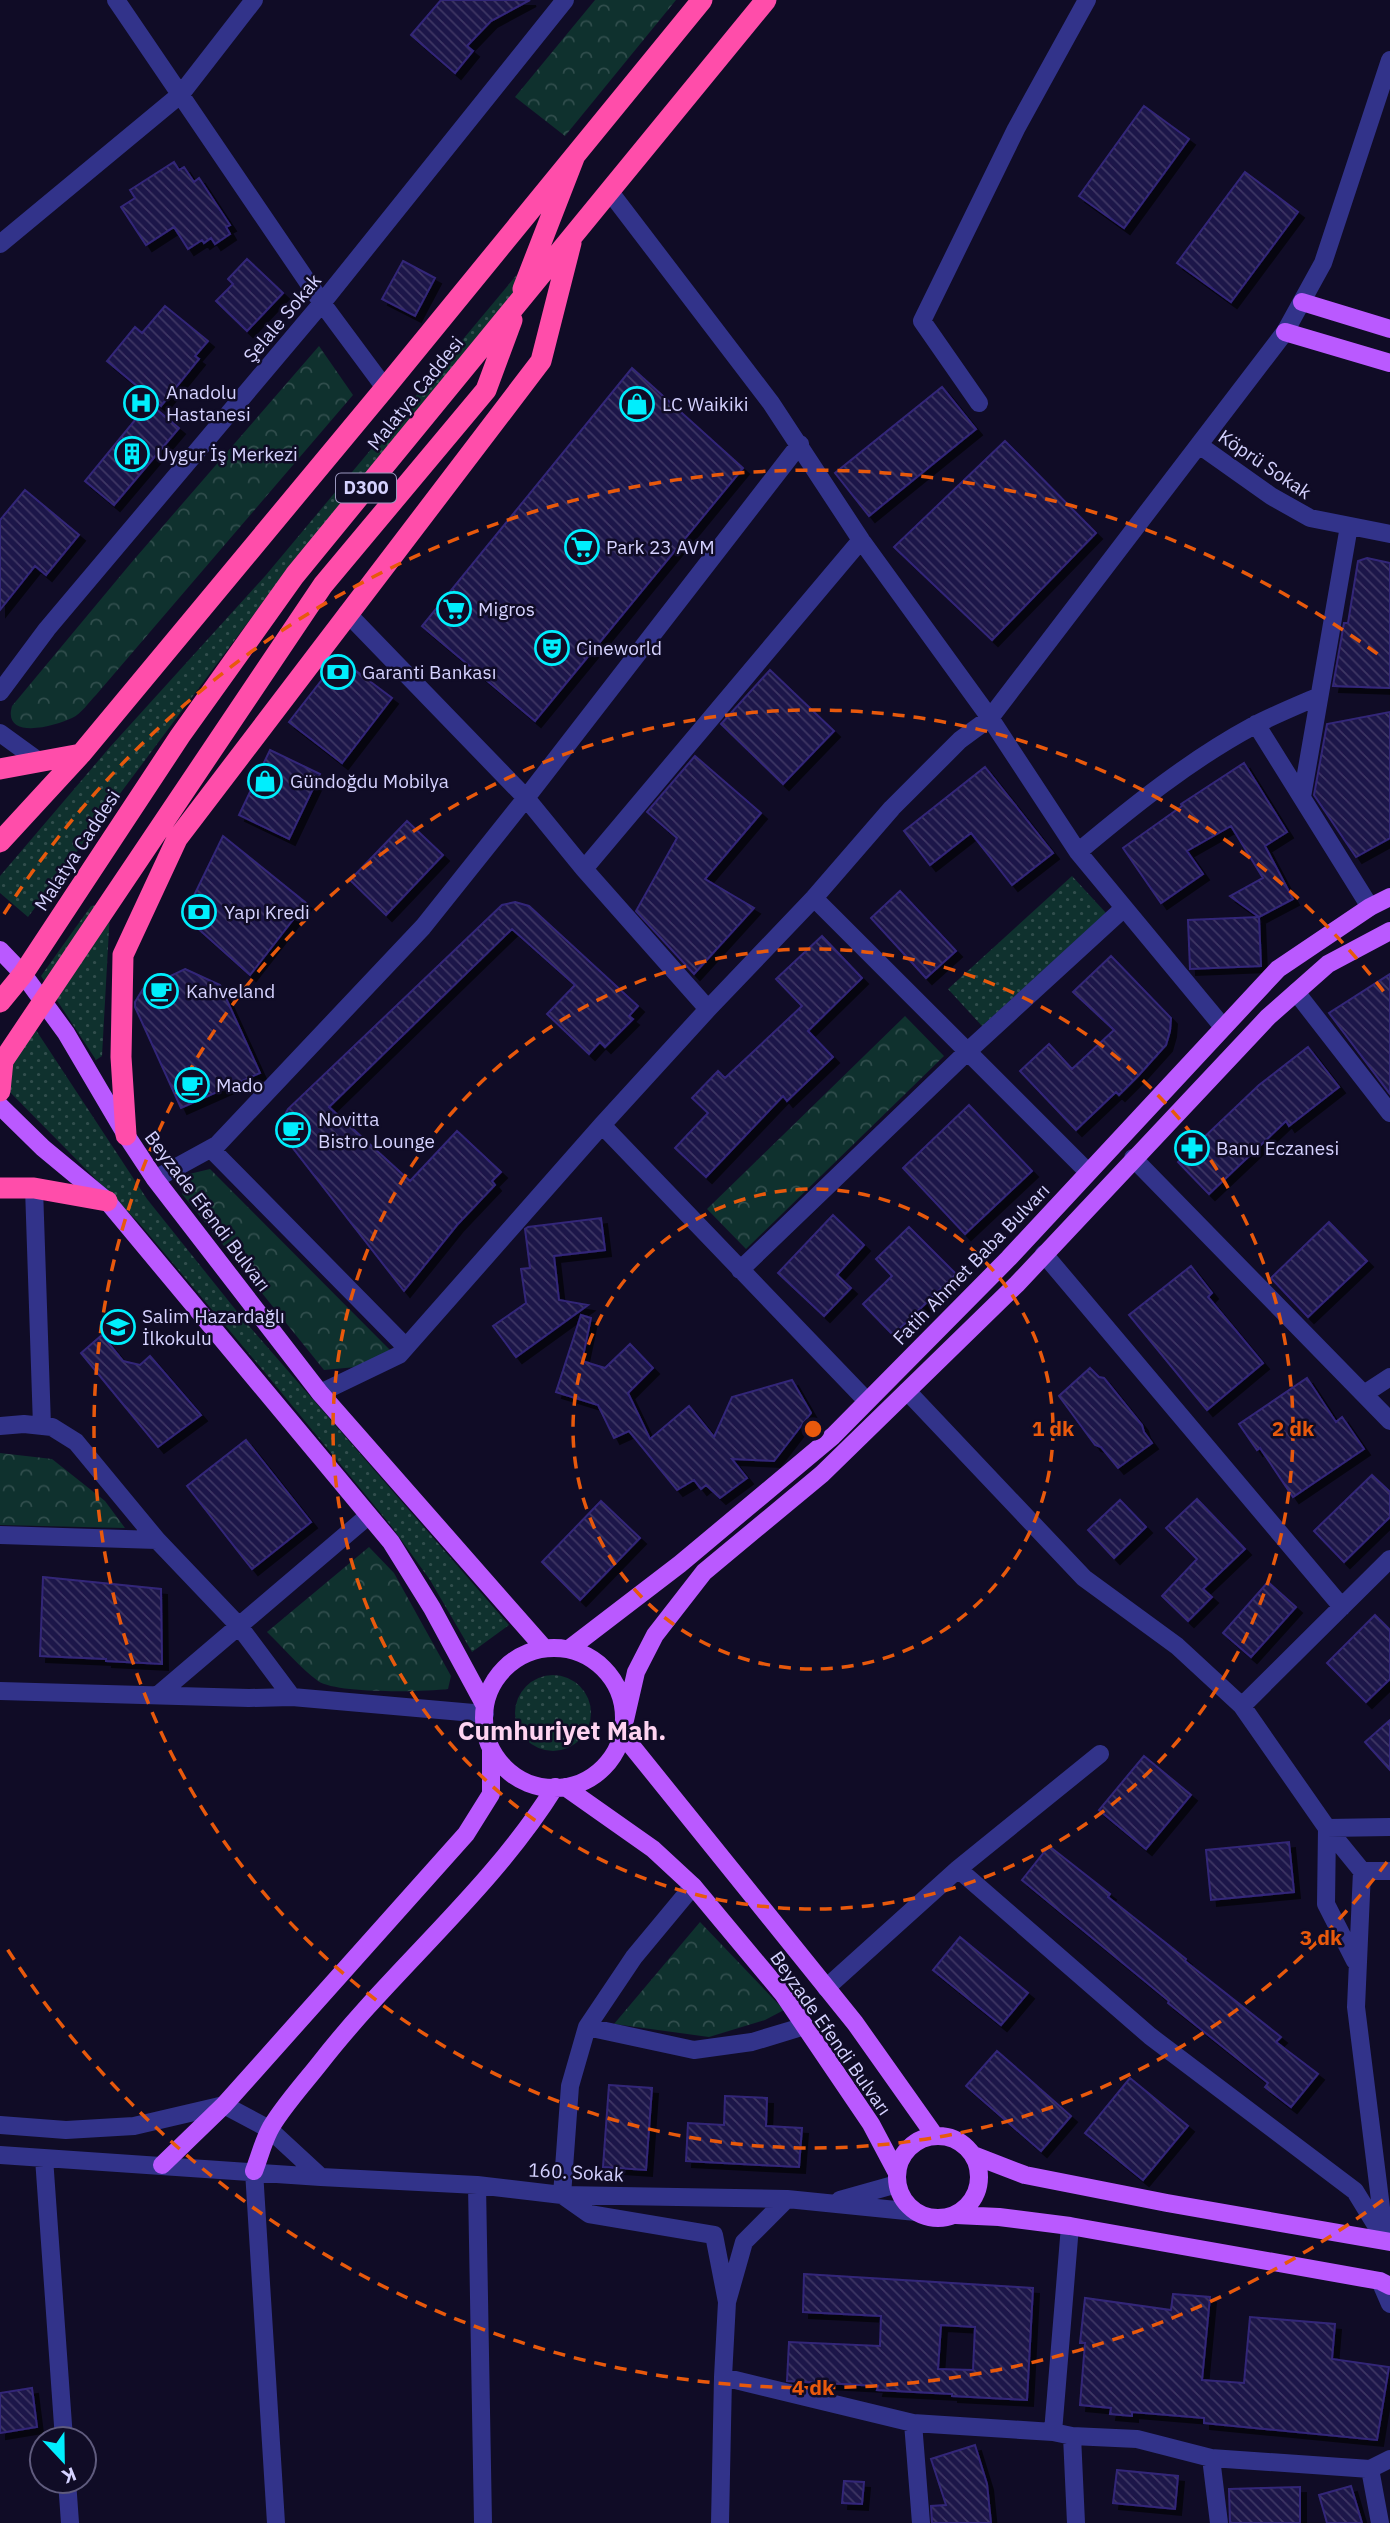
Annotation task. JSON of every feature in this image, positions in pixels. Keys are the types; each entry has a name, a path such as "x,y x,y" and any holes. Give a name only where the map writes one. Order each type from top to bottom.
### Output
{"highway":[{"name":"Malatya Caddesi","path":"0,842 80,754 385,388 702,0"},
{"name":"Malatya Caddesi","path":"0,1002 23,974 180,736 295,575 766,0"},
{"path":"0,1091 3,1061 323,584 486,390 574,158"},
{"path":"125,1135 121,1057 123,955 177,839 541,361 573,237"},
{"path":"0,769 80,754"},
{"path":"0,1188 34,1188 107,1200"}],"main road":[{"path":"1302,302 1390,329"},
{"path":"1285,332 1390,363"},
{"name":"Fatih Ahmet Baba Bulvarı","path":"569,1649 680,1564 833,1436 1009,1258 1278,969 1370,907 1390,897"},
{"path":"491,1749 504,1767 522,1780 543,1787 560,1787 588,1779 607,1764 620,1743 636,1672 655,1635 704,1572 822,1474 907,1391 1044,1254 1268,1017 1328,964 1390,931"},
{"name":"Beyzade Efendi Bulvarı","path":"0,950 23,974 66,1033 125,1135 155,1179 320,1393 544,1648"},
{"path":"0,1106 43,1148 107,1200 391,1542 432,1608 485,1710"},
{"path":"162,2165 224,2105 466,1833 491,1794 491,1749 485,1728 485,1710 492,1685 506,1668 523,1655 544,1648 569,1649 592,1658 610,1674 621,1695 623,1727"},
{"name":"Beyzade Efendi Bulvarı","path":"623,1727 855,2024 935,2136"},
{"path":"254,2171 269,2129 348,2026 444,1925 560,1787"},
{"name":"Beyzade Efendi Bulvarı","path":"560,1787 653,1849 693,1886 783,1994 871,2124 897,2178"},
{"path":"956,2215 968,2207 978,2189 979,2168 973,2155 957,2140 935,2136 921,2140 909,2148 901,2159 897,2178 901,2195 916,2212 936,2218 956,2215 999,2217 1070,2226 1385,2284"},
{"path":"973,2155 1025,2175 1167,2203 1388,2241"}],"street":[{"path":"117,0 322,303 385,388"},
{"path":"0,244 181,94 254,0"},
{"name":"Şelale Sokak","path":"0,692 47,629 322,303 565,0"},
{"path":"979,403 922,321 1016,129 1087,0"},
{"path":"320,1393 399,1355 602,1125 814,898 892,808 960,740 990,718 1285,332 1323,263 1390,61"},
{"path":"610,192 800,444 861,540 990,718 1078,852 1223,1027"},
{"path":"155,1179 217,1145 423,927 800,444"},
{"name":"Köprü Sokak","path":"1199,445 1271,496 1310,518 1390,534"},
{"path":"1302,797 1317,697 1349,526"},
{"path":"584,869 861,540"},
{"path":"347,613 526,798 584,869 708,1009"},
{"path":"1078,852 1133,806 1216,747 1256,724 1317,697"},
{"path":"1256,724 1370,907"},
{"path":"0,733 40,762"},
{"path":"814,898 1088,1172"},
{"path":"740,1270 968,1051 1124,908"},
{"path":"1296,992 1390,1113"},
{"path":"602,1125 866,1400"},
{"path":"211,1149 406,1347"},
{"path":"1133,1158 1390,1421"},
{"path":"34,1188 42,1426"},
{"path":"1044,1254 1342,1607"},
{"path":"1364,1394 1390,1377"},
{"path":"907,1391 1084,1578 1177,1646 1242,1706 1327,1828 1362,1871 1356,2007 1377,2181 1388,2241"},
{"path":"0,1426 52,1427 76,1442 157,1540 239,1626 292,1697"},
{"path":"159,1694 368,1516"},
{"path":"0,1535 157,1540"},
{"path":"1242,1706 1390,1559"},
{"path":"0,1691 292,1697 485,1710"},
{"path":"826,1988 958,1869 1100,1754"},
{"path":"1327,1828 1390,1827"},
{"path":"1327,1828 1326,1904 1356,1963"},
{"path":"958,1869 1150,2036 1355,2191 1388,2241"},
{"path":"1362,1871 1390,1871"},
{"path":"693,1886 634,1957 587,2027 570,2086 562,2195 589,2214 714,2235 727,2302"},
{"path":"587,2027 694,2050 752,2042 805,2026"},
{"path":"0,2125 66,2130 134,2126 224,2105 269,2129 321,2177"},
{"name":"160. Sokak","path":"0,2155 477,2185 562,2195 787,2199 916,2212"},
{"path":"44,2158 63,2425"},
{"path":"254,2171 276,2523"},
{"name":"160. Sokak","path":"828,2203 897,2178"},
{"path":"1355,2191 1377,2181"},
{"path":"477,2185 483,2523"},
{"path":"720,2523 727,2302 744,2242 787,2199"},
{"path":"1054,2432 1070,2226"},
{"path":"1385,2284 1390,2304"},
{"path":"723,2377 913,2423 1138,2439 1211,2458 1370,2469 1390,2459"},
{"path":"913,2423 921,2523"},
{"path":"1072,2436 1076,2523"},
{"path":"1211,2458 1219,2523"},
{"path":"1370,2469 1380,2523"},
{"path":"68,2495 71,2523"}],"green space":[{"path":"595,0 676,0 565,136 515,97"},
{"path":"525,265 528,276 263,602 28,917 0,893 0,876 110,747 266,575"},
{"path":"319,346 353,395 82,711 64,721 43,727 22,727 15,724 11,717 12,706 131,563"},
{"path":"1072,876 1106,913 982,1026 948,989"},
{"path":"104,904 110,911 102,1056 96,1060 41,976 91,906"},
{"path":"905,1016 944,1056 746,1249 707,1209"},
{"path":"28,1018 147,1199 243,1319 509,1625 472,1652 430,1580 392,1527 262,1369 139,1223 0,1082"},
{"path":"210,1169 392,1352 356,1367 324,1370 182,1194 185,1175"},
{"path":"0,1453 52,1459 105,1501 125,1528 0,1525"},
{"path":"369,1547 394,1573 451,1676 448,1689 381,1691 328,1685 311,1676 267,1632"},
{"path":"553,1675 567,1678 580,1686 588,1699 591,1713 588,1727 580,1740 567,1748 553,1751 539,1748 526,1740 518,1727 515,1713 518,1699 526,1686 539,1678"},
{"path":"700,1922 784,2010 765,2020 709,2037 614,2024"}],"building":[{"path":"441,0 530,0 491,21 467,46 473,51 455,73 411,35"},
{"path":"1144,106 1189,139 1124,228 1079,196"},
{"path":"174,162 179,170 184,167 194,182 199,178 230,225 226,227 230,234 215,244 211,238 188,249 174,227 146,245 121,207 135,198 130,190"},
{"path":"1245,172 1298,212 1231,302 1177,263"},
{"path":"247,259 283,293 247,331 216,301 233,284 228,279"},
{"path":"403,261 435,278 415,316 382,299"},
{"path":"165,306 208,341 195,356 199,359 161,406 107,361 135,327 142,333"},
{"name":"Park 23 AVM","path":"632,368 743,468 535,721 422,626"},
{"path":"942,387 976,429 869,516 835,473"},
{"name":"Uygur İş Merkezi","path":"149,403 179,428 114,505 85,481"},
{"path":"1005,441 1096,533 992,640 894,547"},
{"path":"25,490 79,535 46,575 35,566 0,610 0,520"},
{"path":"1367,558 1390,563 1390,688 1333,686 1344,623 1348,623 1358,561"},
{"path":"339,658 392,698 342,763 289,722"},
{"path":"770,670 834,731 783,784 721,724"},
{"path":"1390,712 1390,838 1356,857 1314,795 1327,724"},
{"path":"270,750 320,774 289,839 239,815"},
{"path":"695,756 761,813 705,879 754,908 694,974 636,911 677,838 647,812"},
{"path":"1244,763 1287,832 1265,846 1293,899 1259,917 1230,896 1263,878 1231,826 1187,851 1203,874 1161,903 1123,848 1182,806 1181,804"},
{"path":"985,767 1053,853 1012,885 971,833 930,865 904,831"},
{"path":"407,821 443,855 386,915 350,880"},
{"path":"223,836 306,903 250,975 184,916"},
{"path":"900,891 956,951 926,978 871,918"},
{"path":"515,902 529,906 638,1006 629,1016 633,1019 605,1047 600,1042 589,1054 547,1014 575,985 512,929 329,1107 410,1181 457,1131 501,1172 492,1181 495,1185 457,1225 404,1291 282,1134 281,1122 288,1109 502,905"},
{"path":"1259,917 1261,966 1190,969 1188,920"},
{"path":"822,936 862,978 808,1031 833,1057 787,1101 783,1096 706,1177 675,1148 708,1113 692,1098 718,1071 725,1078 802,1006 776,979"},
{"path":"1111,956 1171,1018 1170,1031 1166,1045 1139,1075 1119,1095 1116,1092 1076,1130 1020,1071 1049,1044 1072,1069 1114,1030 1073,992"},
{"path":"185,969 220,985 260,1073 181,1108 135,1002 143,989"},
{"path":"1390,974 1390,1094 1329,1013"},
{"path":"1308,1047 1339,1087 1289,1126 1286,1121 1209,1194 1178,1162 1259,1085"},
{"path":"969,1105 1032,1171 965,1234 903,1168"},
{"path":"833,1215 864,1245 837,1275 851,1288 824,1316 778,1273"},
{"path":"601,1218 605,1250 554,1256 559,1300 588,1305 516,1357 493,1326 526,1303 521,1269 530,1268 525,1229"},
{"path":"1329,1222 1367,1261 1308,1317 1271,1278"},
{"path":"909,1227 956,1274 893,1335 863,1304 892,1276 876,1259"},
{"path":"1191,1266 1212,1293 1208,1297 1263,1363 1207,1410 1129,1315"},
{"path":"581,1315 591,1318 582,1361 605,1368 630,1344 653,1368 628,1393 650,1439 689,1406 714,1437 732,1397 792,1380 811,1413 774,1461 732,1459 747,1478 720,1498 706,1485 701,1489 694,1480 677,1490 629,1431 614,1438 598,1405 556,1392"},
{"path":"102,1335 123,1361 140,1365 150,1356 201,1415 158,1447 81,1353"},
{"path":"1090,1368 1104,1378 1142,1425 1152,1443 1118,1468 1101,1447 1095,1445 1059,1396"},
{"path":"1307,1378 1336,1422 1342,1417 1364,1449 1293,1497 1260,1448 1257,1450 1239,1424"},
{"path":"246,1440 311,1522 252,1569 187,1486"},
{"path":"1372,1475 1390,1492 1390,1517 1344,1562 1314,1531"},
{"path":"1197,1499 1245,1549 1203,1589 1212,1597 1188,1621 1162,1596 1197,1559 1166,1528"},
{"path":"1120,1500 1146,1527 1114,1558 1088,1530"},
{"path":"601,1501 640,1538 580,1600 542,1562"},
{"path":"43,1577 161,1589 162,1664 40,1656"},
{"path":"1268,1582 1296,1607 1251,1657 1223,1633"},
{"path":"1375,1615 1390,1630 1390,1679 1366,1702 1327,1663"},
{"path":"1390,1720 1390,1770 1365,1742"},
{"path":"1144,1756 1191,1795 1146,1849 1099,1810"},
{"path":"1289,1842 1294,1892 1211,1900 1206,1850"},
{"path":"1049,1846 1110,1894 1108,1897 1186,1959 1185,1961 1281,2037 1276,2042 1318,2074 1291,2107 1265,2087 1268,2083 1022,1880"},
{"path":"960,1937 1028,1993 1001,2025 933,1970"},
{"path":"997,2051 1071,2116 1041,2151 966,2086"},
{"path":"1130,2078 1188,2126 1143,2180 1085,2133"},
{"path":"609,2085 652,2088 646,2170 603,2167"},
{"path":"725,2096 767,2098 766,2126 802,2128 799,2167 686,2161 688,2123 724,2125"},
{"path":"804,2274 1033,2288 1027,2400 877,2390 878,2386 787,2381 789,2342 880,2346 881,2316 803,2312","holes":["941,2325 975,2327 973,2370 938,2369"]},
{"path":"1173,2294 1210,2297 1202,2380 1244,2383 1250,2317 1335,2324 1332,2359 1389,2367 1377,2440 1204,2423 1204,2418 1132,2412 1132,2416 1110,2414 1111,2408 1080,2405 1085,2343 1080,2343 1085,2298 1171,2310"},
{"path":"32,2388 37,2425 0,2433 0,2393"},
{"path":"975,2445 987,2484 991,2523 932,2523 931,2506 946,2505 931,2459"},
{"path":"1117,2470 1178,2476 1175,2509 1113,2503"},
{"path":"844,2481 864,2482 862,2504 842,2503"},
{"path":"1351,2486 1362,2523 1327,2523 1319,2495"},
{"path":"1300,2487 1300,2523 1230,2523 1229,2489"}],"place":[{"name":"Anadolu Hastanesi","path":"141,403"},
{"name":"LC Waikiki","path":"637,404"},
{"name":"Uygur İş Merkezi","path":"132,454"},
{"name":"Park 23 AVM","path":"582,547"},
{"name":"Migros","path":"454,609"},
{"name":"Cineworld","path":"552,648"},
{"name":"Garanti Bankası","path":"338,672"},
{"name":"Gündoğdu Mobilya","path":"265,781"},
{"name":"Yapı Kredi","path":"199,912"},
{"name":"Kahveland","path":"161,991"},
{"name":"Mado","path":"192,1085"},
{"name":"Novitta Bistro Lounge","path":"293,1130"},
{"name":"Banu Eczanesi","path":"1192,1148"},
{"name":"Salim Hazardağlı İlkokulu","path":"118,1327"}],"district":[{"name":"Cumhuriyet Mah.","path":"562,1731"}]}
